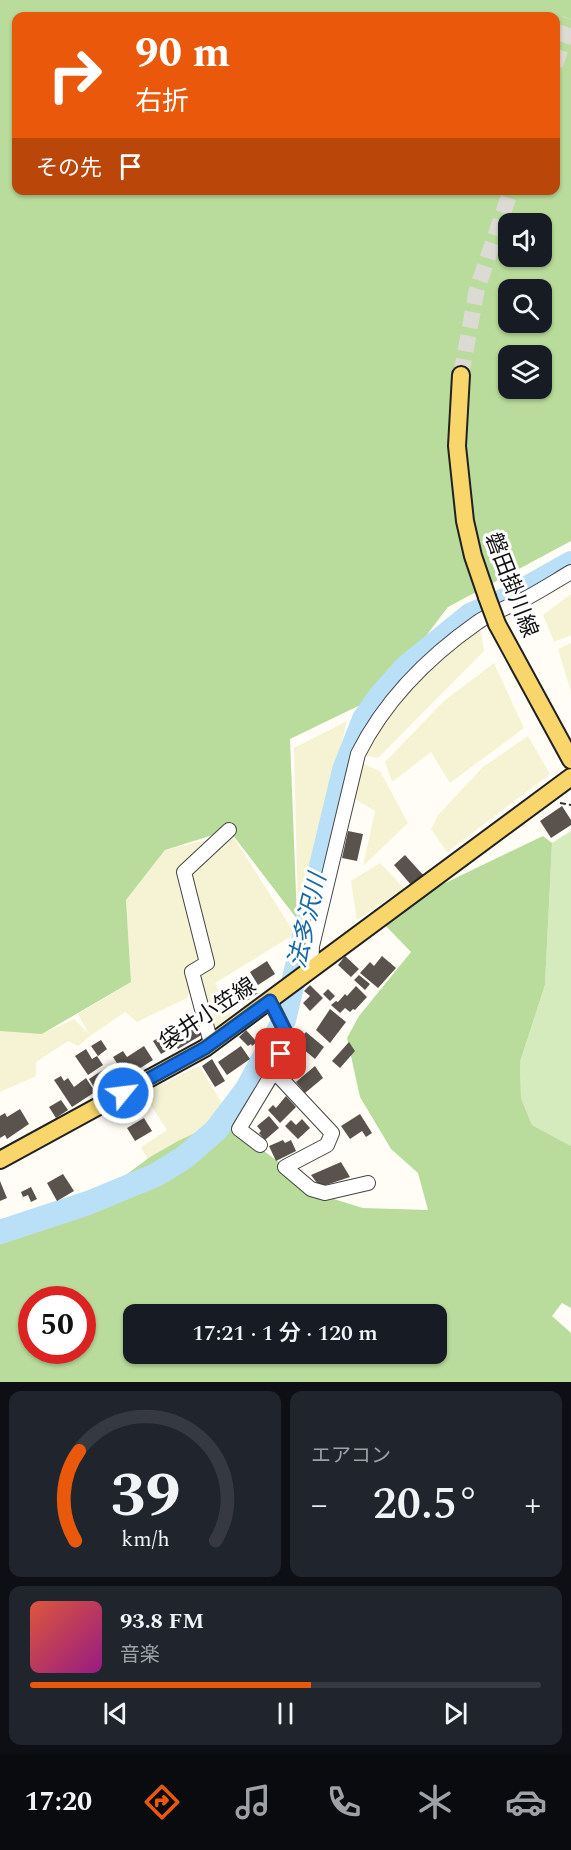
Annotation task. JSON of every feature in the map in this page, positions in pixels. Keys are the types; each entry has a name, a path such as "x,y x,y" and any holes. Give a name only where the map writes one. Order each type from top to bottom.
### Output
{"main road":[{"name":"磐田掛川線","path":"461,375 457,446 465,521 472,556 497,624 571,760"},
{"name":"袋井小笠線","path":"0,1160 211,1043 571,777"}],"street":[{"path":"311,969 312,946 358,754 371,729 394,696 424,665 479,621 571,572"},
{"path":"211,1043 192,972 207,963 184,872 229,830"},
{"path":"260,1145 239,1129 274,1071 288,1037 270,1001"},
{"path":"274,1071 332,1133 327,1145 285,1167 311,1189 325,1193 368,1183"}],"shaded area":[{"path":"571,594 571,635 554,642 543,615"},
{"path":"479,621 484,651 378,758 358,754 377,720"},
{"path":"571,643 571,692 558,649"},
{"path":"494,663 524,728 450,783 431,752 392,782 385,762 444,701"},
{"path":"347,721 298,919 294,748"},
{"path":"528,736 550,774 447,852 431,829 438,815 483,767"},
{"path":"357,761 380,771 408,823 363,866 375,811 355,799"},
{"path":"229,830 295,934 215,983 232,1017 208,1033 194,982 187,998 137,1022 125,1012 78,1046 68,1041 36,1062 36,1076 0,1092 0,1027 42,1034 74,1019 88,1033 78,1014 131,982 126,900 165,850 223,836"},
{"path":"380,863 404,888 357,920 351,881"},
{"path":"199,1066 223,1105 196,1138 156,1175 141,1147 167,1130 143,1093"}],"green space":[{"path":"0,0 571,0 571,541 448,607 381,695 290,739 297,919 229,830 165,850 126,900 131,982 42,1034 0,1031"},
{"path":"571,831 571,1146 532,1125 521,1098 520,1062 545,985 552,843"},
{"path":"543,836 552,843 545,985 520,1062 521,1098 532,1125 571,1146 571,1308 562,1303 552,1316 571,1333 571,1382 0,1382 0,1240 86,1209 150,1157 218,1122 232,1127 324,1196 363,1208 428,1210 418,1173 391,1149 360,1097 347,1038 359,1016 411,952 384,924 439,886"}],"building":[{"path":"562,806 571,820 571,825 551,838 540,821"},
{"path":"348,831 363,834 357,861 342,858"},
{"path":"405,855 424,876 412,886 394,865"},
{"path":"345,956 359,969 351,977 338,965"},
{"path":"382,956 396,968 378,988 360,973 370,962 374,966"},
{"path":"267,961 275,974 258,985 250,972"},
{"path":"244,974 258,993 245,1002 232,983"},
{"path":"359,975 370,984 365,990 354,980"},
{"path":"310,985 323,998 310,1011 303,1003 310,996 304,991"},
{"path":"356,986 367,997 355,1010 350,1012 345,1008 340,1013 331,1005 338,1002 345,994 347,996"},
{"path":"328,989 335,996 330,1001 323,994"},
{"path":"330,1009 346,1022 330,1043 316,1030"},
{"path":"195,1020 203,1034 178,1049 166,1030 174,1025 178,1031"},
{"path":"246,1030 257,1042 252,1046 251,1044 248,1046 239,1037"},
{"path":"306,1032 324,1047 315,1059 296,1043"},
{"path":"165,1034 173,1047 161,1054 153,1041"},
{"path":"101,1040 107,1049 98,1056 91,1046"},
{"path":"349,1042 355,1051 340,1068 332,1061"},
{"path":"144,1046 153,1060 126,1077 113,1057 123,1051 127,1057"},
{"path":"241,1046 250,1059 227,1075 218,1062"},
{"path":"86,1049 92,1059 97,1056 103,1065 88,1075 75,1056"},
{"path":"212,1059 225,1081 215,1087 202,1066"},
{"path":"315,1066 323,1078 305,1093 296,1082"},
{"path":"106,1068 114,1081 97,1092 89,1079"},
{"path":"61,1076 64,1081 68,1078 74,1087 86,1078 95,1092 72,1107 54,1080"},
{"path":"286,1096 296,1107 280,1123 268,1110 273,1105 276,1108"},
{"path":"61,1100 68,1110 56,1118 49,1107"},
{"path":"20,1109 29,1124 7,1139 5,1135 0,1138 0,1116 5,1113 7,1117"},
{"path":"360,1114 372,1133 366,1137 362,1131 350,1139 341,1126"},
{"path":"269,1116 279,1128 265,1140 257,1126"},
{"path":"144,1118 152,1131 135,1141 127,1128"},
{"path":"302,1119 310,1128 298,1139 285,1126 291,1120 296,1125"},
{"path":"283,1140 285,1143 291,1140 296,1151 276,1161 269,1146"},
{"path":"341,1162 350,1177 320,1187 311,1175"},
{"path":"63,1174 74,1191 57,1201 47,1183"},
{"path":"0,1181 7,1198 0,1201"},
{"path":"31,1187 37,1199 31,1202 28,1195 23,1197 21,1192"}],"waterway":[{"name":"法多沢川","path":"0,1232 88,1203 156,1175 185,1157 216,1130 247,1089 284,1020 344,770 364,719 381,695 406,667 470,615 507,599 571,563"}],"tunnel":[{"path":"560,51 571,19"},
{"path":"461,375 477,289 509,195"}],"route":[{"path":"123,1093 205,1048 270,1001 288,1037 281,1054"}]}
